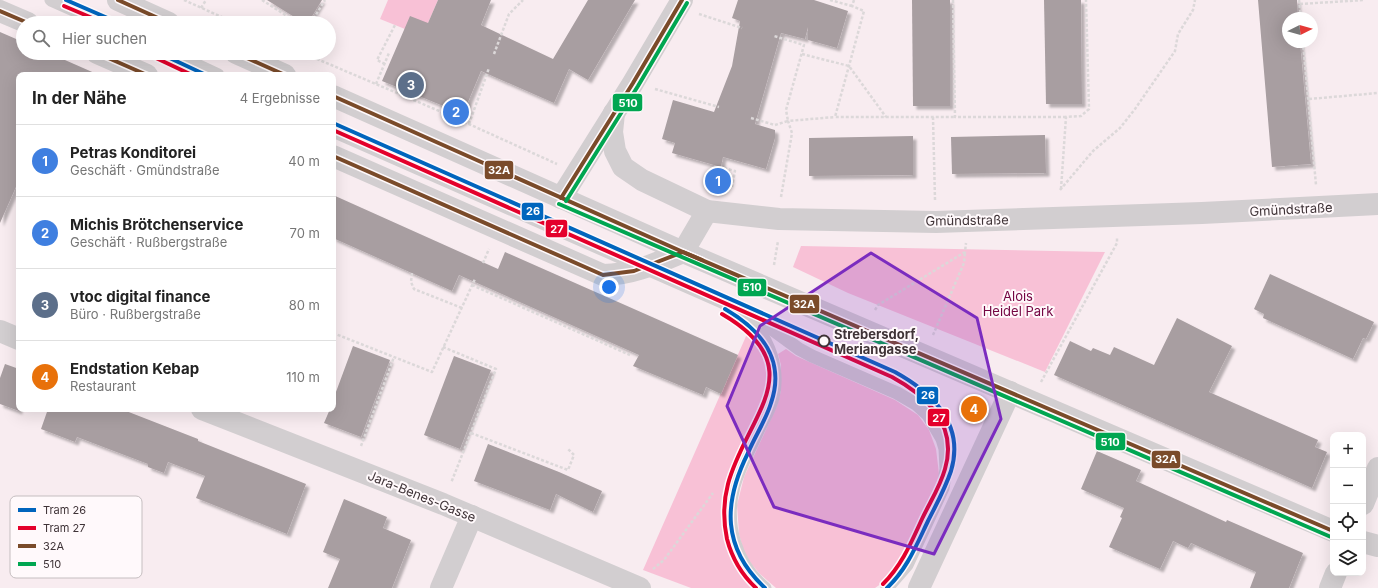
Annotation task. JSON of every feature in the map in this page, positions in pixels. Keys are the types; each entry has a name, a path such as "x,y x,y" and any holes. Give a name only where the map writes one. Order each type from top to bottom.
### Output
{"street":[{"path":"118,0 153,16"},
{"path":"561,198 577,175 680,4"},
{"path":"0,11 16,18"},
{"path":"113,60 140,72"},
{"path":"252,60 278,72"},
{"path":"336,97 683,252 1330,530"},
{"name":"Gmündstraße","path":"614,113 612,132 614,151 623,167 642,180 707,211 779,219 936,222 1116,216 1378,204"},
{"path":"336,157 604,275 616,275 644,268 683,252 707,211"},
{"path":"0,331 16,338"},
{"path":"919,588 1010,392"},
{"name":"Jara-Benes-Gasse","path":"210,412 353,467 472,516 646,579"},
{"path":"1366,497 1378,468"},
{"path":"441,588 472,516"},
{"path":"1366,543 1378,546"},
{"path":"1330,588 1335,576"}],"lane":[{"path":"52,0 88,16"},
{"path":"186,60 212,72"},
{"path":"336,132 722,302 773,330 799,349 812,356 903,396 922,409 938,431 945,449 946,459 943,488 907,565 887,588"},
{"path":"748,316 770,351 775,375 773,398 734,488 730,510 732,536 741,559 752,576 765,588"}],"path":[{"path":"184,0 219,16"},
{"path":"201,8 206,0"},
{"path":"262,0 287,16"},
{"path":"315,16 325,0"},
{"path":"494,54 509,14 523,0"},
{"path":"830,0 864,11 835,117"},
{"path":"852,6 854,0"},
{"path":"953,0 955,117"},
{"path":"751,118 775,125 788,121 835,117 1066,118 1081,116 1089,109 1086,0"},
{"path":"1060,190 1093,151 1120,128 1135,109 1175,50 1178,34 1193,10 1194,0"},
{"path":"1299,0 1301,12"},
{"path":"1300,4 1364,0"},
{"path":"680,4 742,28"},
{"path":"385,64 376,60 395,25"},
{"path":"774,36 804,45 786,110 792,133 781,199"},
{"path":"1304,48 1318,207"},
{"path":"376,84 389,54"},
{"path":"802,54 848,66 887,117"},
{"path":"319,60 561,165 577,175"},
{"path":"469,124 489,68"},
{"path":"633,83 719,107"},
{"path":"1309,99 1378,93"},
{"path":"933,117 936,222"},
{"path":"1061,218 1060,190 1066,118"},
{"path":"724,168 735,171 732,188"},
{"path":"1032,402 1117,242 1116,216"},
{"path":"925,355 964,263 968,221"},
{"path":"774,266 778,240"},
{"path":"483,262 489,248"},
{"path":"866,330 878,305 965,252"},
{"path":"767,263 780,268"},
{"path":"412,273 411,282 414,289 462,308"},
{"path":"336,334 432,372 475,279"},
{"path":"472,285 630,355"},
{"path":"444,347 496,369 451,484"},
{"path":"359,449 394,357"},
{"path":"471,433 568,470 574,455 566,448"},
{"path":"646,579 664,560 716,489"}],"highlighted area":[{"path":"871,253 977,318 1001,419 934,554 774,507 727,406 760,326"}],"green space":[{"path":"388,0 438,0 428,23 405,29 380,19"},
{"name":"Alois Heidel Park","path":"801,246 1105,252 1045,372 848,293 793,267"},
{"path":"747,334 764,357 768,372 768,386 763,402 733,470 723,510 723,529 728,548 738,568 754,588 691,588 643,570"},
{"path":"786,349 796,356 895,400 918,415 929,430 936,449 939,474 934,493 899,566 888,579 875,588 776,588 760,574 748,560 743,549 739,534 737,505 744,477 777,406 781,391 781,365 778,354"}],"building":[{"path":"267,0 322,0 312,16 293,16"},
{"path":"438,0 491,0 481,25 553,59 588,0 635,0 588,80 569,69 554,103 481,71 463,114 382,81 410,16 428,23"},
{"path":"738,0 814,0 848,11 837,48 808,40 808,27 805,39 781,33 755,124 775,130 775,138 766,169 723,157 721,167 672,153 675,143 662,139 673,100 714,112 732,66 740,21 732,18"},
{"path":"912,0 950,0 950,106 913,106"},
{"path":"1044,0 1081,0 1082,104 1046,104"},
{"path":"1258,0 1297,0 1298,12 1282,12 1282,48 1301,48 1311,164 1272,167"},
{"path":"0,32 16,39 16,60 65,60 92,72 16,72 16,187 0,223"},
{"path":"1045,135 1046,173 952,174 951,137"},
{"path":"913,136 913,175 809,176 809,138"},
{"path":"336,196 498,269 505,252 738,355 721,394 706,387 703,395 633,366 639,355 459,275 452,291 336,239"},
{"path":"1270,274 1374,322 1366,339 1363,338 1353,359 1263,318 1264,314 1254,309"},
{"path":"1177,318 1232,346 1209,392 1318,440 1315,447 1327,452 1312,488 1054,375 1070,341 1091,351 1093,348 1110,355 1114,347 1154,365"},
{"path":"353,346 390,360 361,437 324,423 329,412 336,412 336,392"},
{"path":"454,356 491,370 460,449 424,435"},
{"path":"5,364 16,368 16,410 0,404 0,378"},
{"path":"47,412 129,412 306,484 287,534 196,498 205,476 168,462 164,473 148,467 148,464 77,437 75,442 41,429"},
{"path":"488,444 602,491 593,512 556,494 550,510 474,481"},
{"path":"1097,451 1141,470 1136,481 1226,522 1227,520 1303,553 1289,588 1250,588 1256,572 1191,543 1188,548 1173,541 1160,569 1109,547 1122,518 1120,517 1124,508 1081,489"},
{"path":"344,499 387,517 383,528 411,540 392,588 328,588 340,559 323,552"}],"tram line":[{"name":"26","path":"66,0 103,16"},
{"name":"27","path":"64,6 88,16"},
{"name":"27","path":"160,60 186,72"},
{"name":"26","path":"174,60 200,72"},
{"name":"26","path":"336,124 895,372 922,390 933,400 949,425 954,439 954,454 951,471 940,497 906,565 887,588"},
{"name":"27","path":"336,131 892,377 917,393 928,403 943,426 947,439 948,453 945,469 940,482 910,545 896,569 883,584"},
{"name":"26","path":"725,309 738,317 759,336 773,359 775,387 771,403 740,472 734,490 731,507 731,524 734,541 741,557 751,573 765,588"},
{"name":"27","path":"722,314 750,334 765,354 770,374 767,394 759,415 737,459 726,491 724,505 727,539 732,553 742,572 756,588"}],"transit line":[{"name":"32A","path":"118,0 153,16"},
{"name":"32A","path":"561,198 633,83 682,0"},
{"name":"510","path":"566,201 638,86 687,3"},
{"name":"32A","path":"0,11 16,18"},
{"name":"32A","path":"113,60 140,72"},
{"name":"32A","path":"252,60 278,72"},
{"name":"32A","path":"336,97 683,252 1330,530"},
{"name":"32A","path":"336,157 603,275 634,271 683,252 702,260"},
{"name":"510","path":"559,204 1330,537"}],"place":[{"name":"vtoc digital finance","path":"411,85"},
{"name":"Michis Brötchenservice","path":"456,112"},
{"name":"Petras Konditorei","path":"718,181"},
{"name":"Strebersdorf, Meriangasse","path":"824,341"},
{"name":"Endstation Kebap","path":"974,409"}]}
